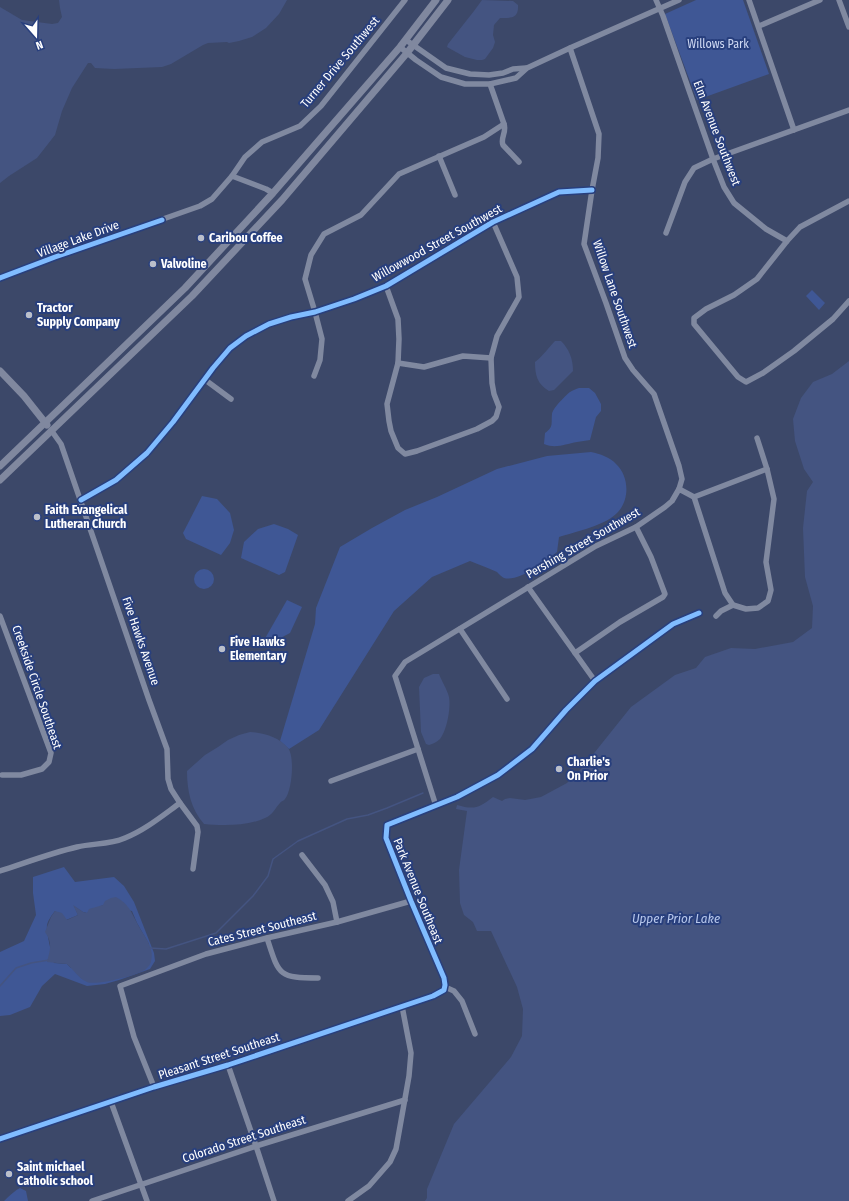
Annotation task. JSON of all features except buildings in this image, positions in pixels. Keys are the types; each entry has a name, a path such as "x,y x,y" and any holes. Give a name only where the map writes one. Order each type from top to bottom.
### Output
{"main road":[{"path":"0,466 185,288 273,193 406,40 436,0"},
{"path":"0,480 192,296 282,200 407,53 448,0"},
{"name":"Five Hawks Avenue","path":"0,371 24,396 51,430"}],"street":[{"name":"Turner Drive Southwest","path":"162,220 200,206 212,199 232,176 245,157 262,142 300,126 321,106 405,0"},
{"name":"Elm Avenue Southwest","path":"656,0 664,16 724,187 734,203 766,229 787,240"},
{"path":"406,40 446,68 470,74 489,75 503,73 527,68 679,0"},
{"path":"749,0 794,130"},
{"path":"759,26 820,0"},
{"path":"839,0 849,27"},
{"path":"400,47 441,77 465,84 490,84 516,78 527,68"},
{"name":"Willow Lane Southwest","path":"570,48 599,134 598,158 584,244 625,358 633,370 654,394 679,466 682,479 678,489"},
{"path":"490,84 504,124 505,132 502,142 503,145 519,162"},
{"path":"666,233 685,182 694,168 713,159 849,110"},
{"path":"314,376 320,360 322,340 305,279 311,255 324,234 361,215 399,174 484,137 504,124"},
{"path":"439,156 455,195"},
{"path":"232,176 273,193"},
{"name":"Willowwood Street Southwest","path":"81,500 116,480 147,454 173,422 204,379 230,348 246,336 269,324 291,317 315,312 354,299 386,286 493,222 558,192 592,190"},
{"path":"849,201 800,227 787,240 757,279 734,295 706,309 694,318 694,324 738,377 746,382 764,373 805,342 833,319 849,301"},
{"name":"Village Lake Drive","path":"0,278 55,257 162,220"},
{"path":"386,286 398,319 398,363 387,404 391,431 398,448 405,454 417,451 477,429 492,421 496,417 499,407 492,383 491,358 497,336 519,297 517,277 493,222"},
{"path":"398,363 424,367 463,356 491,358"},
{"path":"204,379 231,399"},
{"name":"Five Hawks Avenue","path":"51,430 61,444 165,743 167,749 168,779 174,795 197,826 198,832 193,869"},
{"path":"678,489 694,497 725,594 733,605 746,609 758,608 768,601 771,590 766,562 774,499 767,469 757,438"},
{"path":"694,497 767,469"},
{"name":"Pershing Street Southwest","path":"418,749 395,676 405,662 596,546 636,527 672,501 678,489"},
{"path":"575,653 620,622 663,597 665,594 651,557 636,527"},
{"path":"528,588 595,681"},
{"path":"716,616 721,611 733,605"},
{"path":"331,781 418,749 436,806 457,797 498,775 532,749 566,710 595,681 673,624 698,614"},
{"name":"Creekside Circle Southeast","path":"0,616 50,753 49,762 42,769 21,775 2,775"},
{"path":"460,629 507,700"},
{"path":"0,871 78,846 106,844 118,841 139,832 180,803"},
{"name":"Park Avenue Southeast","path":"436,806 387,826 386,838 444,978 446,985 445,989"},
{"path":"302,855 325,885 333,902 337,922"},
{"name":"Cates Street Southeast","path":"154,1087 134,1037 120,986 206,954 337,922 411,901"},
{"path":"267,938 277,967 286,975 297,978 318,978"},
{"path":"445,989 454,991 458,995 462,1001 475,1034"},
{"name":"Pleasant Street Southeast","path":"0,1139 433,996 445,989"},
{"path":"348,1201 369,1186 390,1162 396,1149 409,1076 411,1053 402,1006"},
{"path":"228,1064 274,1201"},
{"name":"Colorado Street Southeast","path":"92,1201 256,1146 404,1100"},
{"path":"111,1102 147,1201"}],"green space":[{"name":"Willows Park","path":"696,0 743,0 769,74 697,100 665,14"},
{"path":"812,290 825,303 819,310 806,296"},
{"path":"579,388 589,388 595,393 601,404 601,411 596,417 590,440 560,446 544,444 545,433 551,427 552,414 555,409 562,399 570,392"},
{"path":"591,452 611,459 620,469 626,481 625,501 613,517 599,524 559,537 557,552 532,570 517,577 504,578 497,572 470,561 432,577 394,611 319,730 289,749 280,741 315,624 316,608 340,547 405,510 497,469 547,456"},
{"path":"202,496 217,499 230,513 234,530 230,543 221,555 186,539 183,533"},
{"path":"274,524 288,529 298,535 285,572 279,575 241,558 244,542 258,529"},
{"path":"204,569 211,572 214,579 211,586 204,589 197,586 194,579 197,572"},
{"path":"287,600 302,607 290,633 269,644 263,642"},
{"path":"64,867 75,882 114,877 124,886 134,902 154,953 155,961 150,969 105,984 87,986 55,974 42,986 30,1007 10,1015 0,1016 0,952 24,941 36,915 33,893 33,877","holes":["103,905 132,911 149,944 71,968 67,964 54,963 49,944 47,925 55,911 66,920 78,915 74,906 87,913"]},
{"path":"20,1188 26,1191 28,1201 4,1201 13,1192"}],"water":[{"path":"59,0 287,0 279,14 266,28 252,37 229,43 208,43 171,64 162,67 114,69 95,68 91,63 88,63 72,88 62,111 55,135 37,158 0,183 0,7 22,20 52,24 58,23 62,17"},
{"path":"482,0 513,1 518,5 518,10 513,17 500,18 494,25 493,35 495,42 493,48 485,59 477,60 465,57 447,47"},
{"path":"555,341 561,341 566,347 570,354 573,371 554,390 549,391 539,382 535,362"},
{"name":"Upper Prior Lake","path":"849,361 849,1201 425,1201 427,1198 427,1189 454,1124 511,1057 522,1036 523,1009 517,987 491,931 477,931 473,922 464,915 460,903 459,870 467,811 456,809 457,805 472,808 484,804 493,797 502,801 510,798 525,800 541,797 567,783 583,767 631,707 675,675 696,668 705,657 731,648 755,649 793,642 812,628 813,606 805,577 803,528 807,491 813,482 804,469 795,441 793,419 801,398 813,382 832,374"},
{"path":"433,674 439,674 449,697 449,707 448,719 440,739 429,745 426,744 421,732 419,687 424,678"},
{"path":"250,732 261,733 276,738 288,748 290,752 292,774 285,800 280,802 270,815 258,821 235,825 204,824 193,806 188,786 187,771 205,755 228,740"},
{"path":"116,897 124,902 129,909 152,951 151,962 146,969 117,979 92,983 81,979 67,964 47,962 50,943 45,932 55,911 62,913 67,920 78,915 73,905 87,913 89,909 103,905 105,901"}],"waterway":[{"path":"150,948 166,949 216,933 253,896 268,876 273,859 298,841 347,819 368,815 423,793"},
{"path":"0,986 16,968 31,963 49,960"}],"cycle path":[{"path":"81,500 116,480 147,453 173,422 213,368 230,348 246,336 269,324 291,317 315,312 354,299 386,286 493,222 559,192 592,190"},
{"path":"0,278 55,257 162,220"},
{"path":"0,1139 154,1087 228,1065 433,996 444,990 444,978 386,838 387,825 457,797 498,775 532,749 566,710 595,681 673,624 699,613"}],"place":[{"name":"Caribou Coffee","path":"201,238"},
{"name":"Valvoline","path":"153,264"},
{"name":"Tractor Supply Company","path":"29,315"},
{"name":"Faith Evangelical Lutheran Church","path":"37,517"},
{"name":"Five Hawks Elementary","path":"222,649"},
{"name":"Charlie's On Prior","path":"559,769"},
{"name":"Saint michael Catholic school","path":"9,1174"}]}
